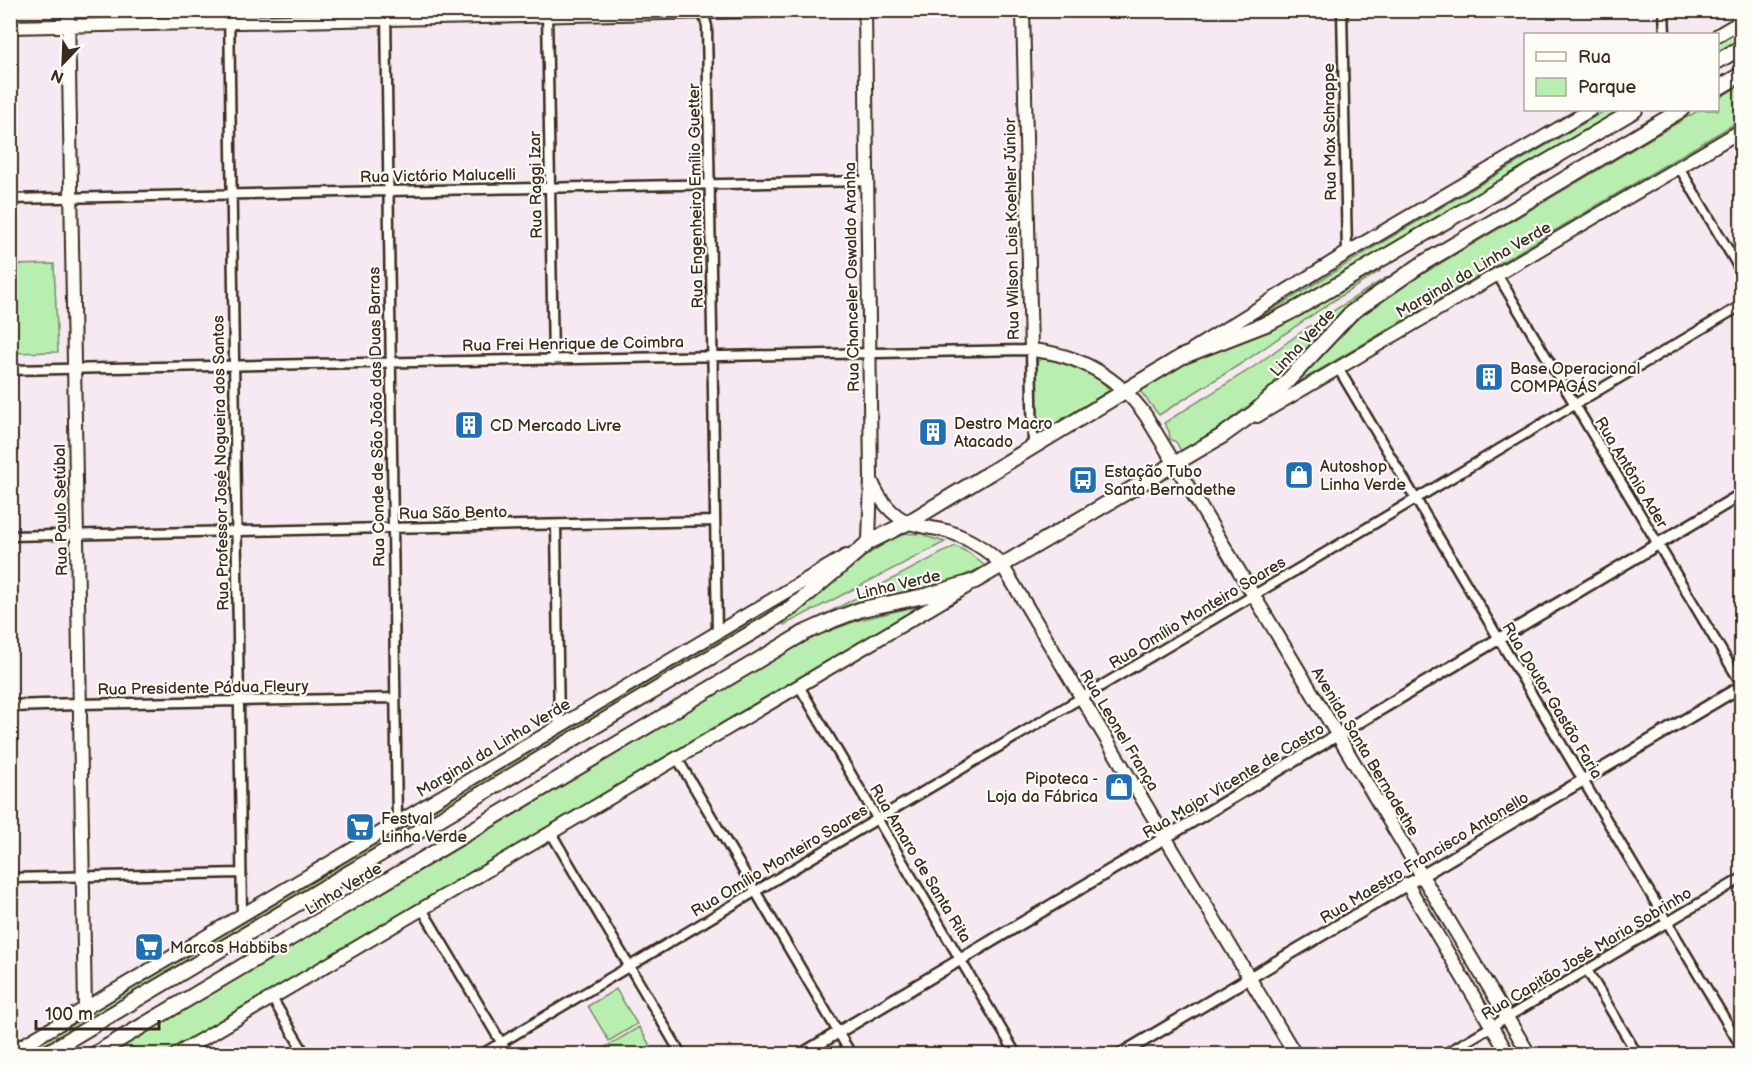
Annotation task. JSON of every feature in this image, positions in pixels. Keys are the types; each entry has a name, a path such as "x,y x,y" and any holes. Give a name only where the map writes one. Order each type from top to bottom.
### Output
{"highway":[{"path":"1719,60 1742,47"},
{"path":"1719,87 1742,74"},
{"name":"Linha Verde","path":"45,1054 768,623 804,598 869,542 909,522 1181,357 1271,322 1298,308 1633,111"},
{"name":"Linha Verde","path":"95,1054 804,633 855,612 975,582 1176,464 1222,436 1254,412 1278,391 1351,314 1387,287 1425,262 1679,111"}],"main road":[{"name":"Rua Paulo Setúbal","path":"68,10 85,1009"},
{"path":"10,27 68,26 229,16 805,10"},
{"name":"Rua Chanceler Oswaldo Aranha","path":"865,10 871,478 869,542"},
{"name":"Rua Wilson Lois Koehler Júnior","path":"1023,10 1030,350"},
{"path":"1719,34 1742,21"},
{"path":"1181,357 1347,253 1588,111"},
{"name":"Marginal da Linha Verde","path":"1222,436 1742,130"},
{"name":"Rua Frei Henrique de Coimbra","path":"1030,350 1076,360 1103,374 1126,390 1146,416 1176,464"},
{"name":"Avenida Santa Bernadethe","path":"1176,464 1529,1054"},
{"name":"Rua Leonel França","path":"871,478 887,507 909,522 965,538 986,550 1002,566 1295,1054"},
{"name":"Marginal da Linha Verde","path":"10,1053 869,542"},
{"path":"177,1054 975,582"},
{"path":"1407,884 1508,1054"}],"street":[{"name":"Rua Max Schrappe","path":"1342,10 1347,253"},
{"path":"1664,10 1665,33"},
{"name":"Rua Engenheiro Emílio Guetter","path":"702,12 707,26 717,633"},
{"name":"Rua Raggi Izar","path":"547,13 553,360"},
{"name":"Rua Conde de São João das Duas Barras","path":"386,15 398,823"},
{"name":"Rua Professor José Nogueira dos Santos","path":"229,16 242,915"},
{"path":"1679,167 1742,273"},
{"name":"Rua Victório Malucelli","path":"10,199 867,181"},
{"name":"Rua Antônio Ader","path":"1497,274 1742,685"},
{"name":"Rua Omílio Monteiro Soares","path":"482,1054 1742,305"},
{"name":"Rua Frei Henrique de Coimbra","path":"10,370 1030,350"},
{"name":"Rua Wilson Lois Koehler Júnior","path":"1030,350 1033,447"},
{"name":"Rua Doutor Gastão Faria","path":"1338,368 1742,1048"},
{"name":"Rua Major Vicente de Castro","path":"802,1054 1742,494"},
{"name":"Rua São Bento","path":"10,536 715,521"},
{"path":"556,525 559,727"},
{"name":"Rua Maestro Francisco Antonello","path":"1122,1054 1742,685"},
{"name":"Rua Amaro de Santa Rita","path":"799,686 1016,1054"},
{"name":"Rua Presidente Pádua Fleury","path":"10,706 395,698"},
{"path":"677,758 851,1054"},
{"path":"550,833 681,1054"},
{"path":"10,878 241,873"},
{"name":"Rua Capitão José Maria Sobrinho","path":"1445,1054 1742,878"},
{"path":"422,909 508,1054"},
{"path":"1587,970 1637,1054"},
{"path":"272,998 305,1054"}],"green space":[{"path":"1741,29 1741,39 1719,52 1719,42"},
{"path":"1741,84 1741,120 1289,388 1333,339 1387,295 1697,111 1719,111 1719,98"},
{"path":"1604,111 1620,111 1297,302 1251,323"},
{"path":"54,264 58,352 11,353 11,265"},
{"path":"1379,269 1380,271 1242,363 1159,415 1140,391 1181,366 1212,351 1275,328 1299,316"},
{"path":"1385,278 1386,280 1329,326 1255,401 1213,432 1181,451 1176,442 1170,439 1169,431 1164,423 1252,368 1308,327"},
{"path":"1041,359 1057,362 1090,375 1099,380 1109,391 1042,432 1039,431 1036,367 1037,362"},
{"path":"902,533 923,533 928,537 945,542 784,625 783,623 868,554"},
{"path":"955,546 969,553 985,566 950,582 790,635 789,633"},
{"path":"820,577 790,602 768,616 31,1054 16,1054"},
{"path":"927,604 172,1054 107,1054 793,648 816,636 859,620"},
{"path":"616,989 637,1024 609,1041 588,1006"},
{"path":"639,1027 655,1054 594,1054"}],"place":[{"name":"Base Operacional COMPAGÁS","path":"1489,377"},
{"name":"CD Mercado Livre","path":"469,425"},
{"name":"Destro Macro Atacado","path":"933,432"},
{"name":"Autoshop Linha Verde","path":"1299,475"},
{"name":"Estação Tubo Santa Bernadethe","path":"1083,480"},
{"name":"Pipoteca - Loja da Fábrica","path":"1119,787"},
{"name":"Festval Linha Verde","path":"360,827"},
{"name":"Marcos Habbibs","path":"149,947"}]}
